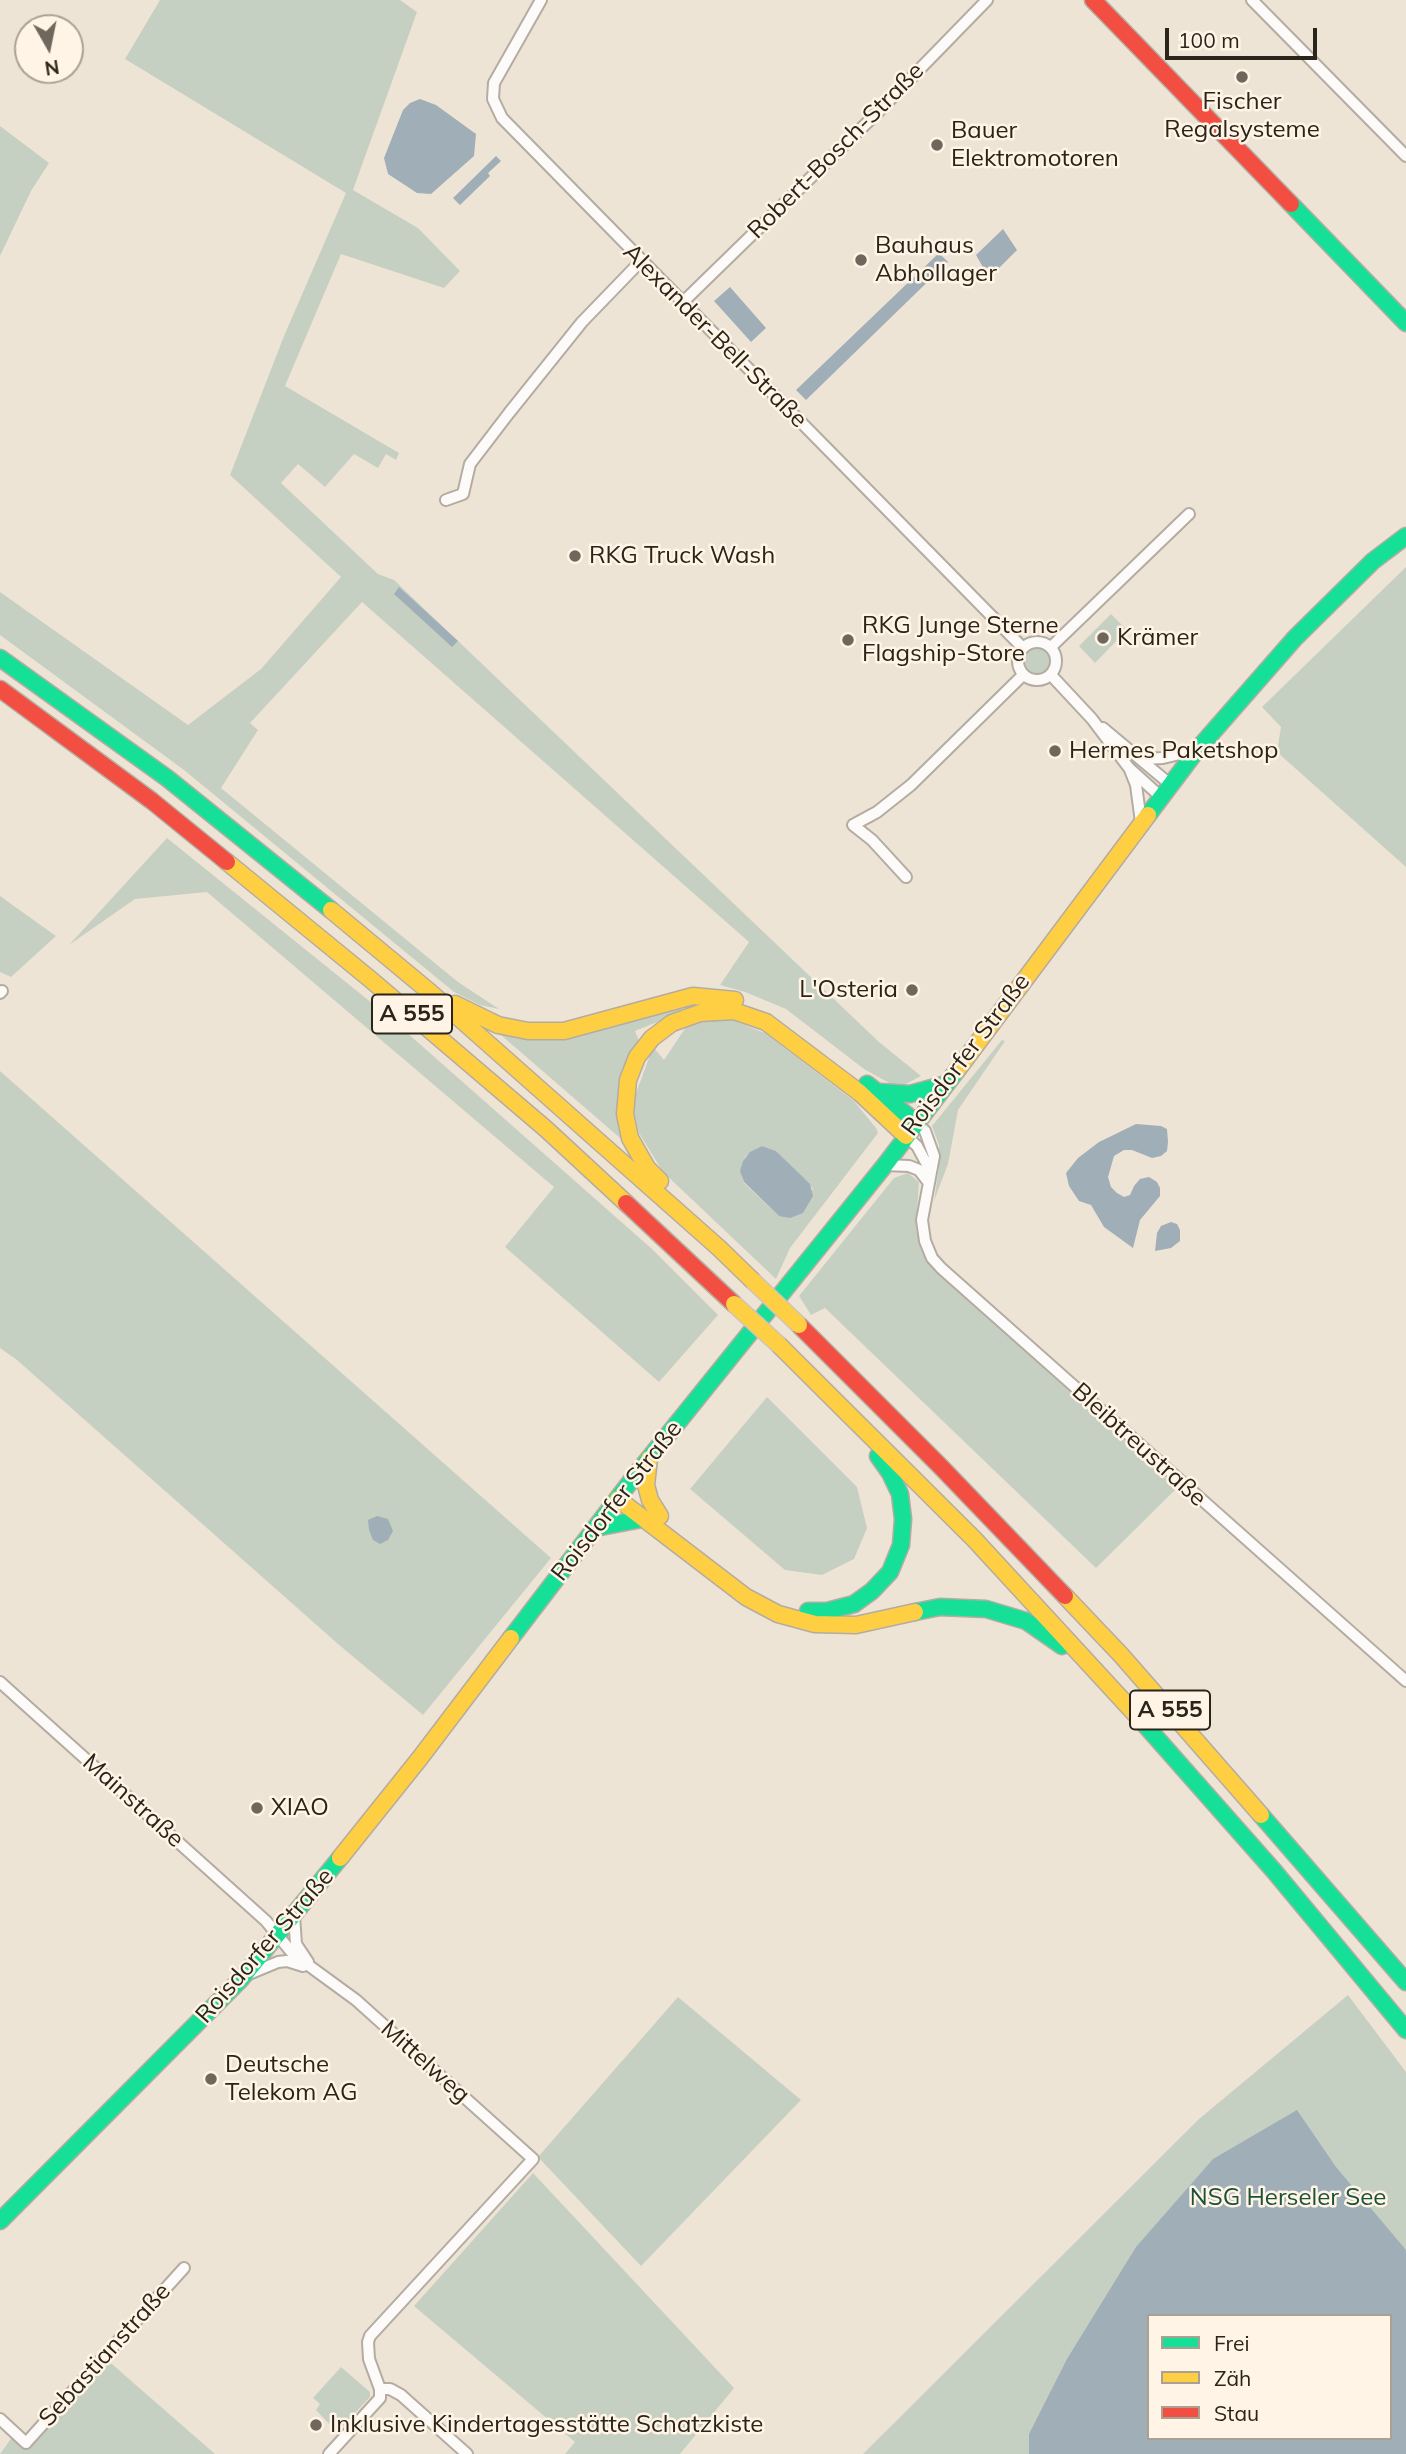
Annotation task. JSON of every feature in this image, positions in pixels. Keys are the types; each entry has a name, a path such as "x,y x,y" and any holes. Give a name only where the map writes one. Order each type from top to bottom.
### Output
{"main road":[{"path":"1093,0 1406,323"},
{"name":"Roisdorfer Straße","path":"1373,562 1406,521"},
{"name":"Roisdorfer Straße","path":"0,2221 241,1979 278,1935 420,1758 621,1494 885,1165 1197,750 1295,638 1373,562 1406,536"},
{"name":"A 555","path":"0,657 207,809 432,993 719,1248 941,1467 1121,1656 1406,1982"},
{"name":"A 555","path":"0,689 152,801 360,970 546,1129 779,1345 974,1539 1095,1668 1274,1871 1406,2030"},
{"path":"432,993 498,1025 528,1031 564,1031 693,996 740,1001 777,1015 916,1122"},
{"path":"719,1248 692,1213 647,1168 630,1138 627,1125 625,1102 632,1069 644,1047 672,1023 699,1013 717,1010 734,1011 766,1022 860,1093 906,1136"},
{"path":"876,1091 910,1094 943,1085"},
{"path":"621,1494 660,1516 761,1597 797,1612 827,1611 854,1604 872,1591 890,1572 901,1545 903,1519 900,1494 890,1473 857,1434 836,1402"},
{"path":"649,1459 646,1485 650,1500 660,1516"},
{"path":"621,1494 642,1519 746,1597 778,1614 815,1624 856,1625 940,1607 986,1609 1026,1621 1095,1668"},
{"path":"595,1528 642,1519"}],"street":[{"name":"Alexander-Bell-Straße","path":"541,0 494,83 493,99 507,124 1023,648"},
{"name":"Robert-Bosch-Straße","path":"683,302 876,114 987,0"},
{"path":"1252,0 1406,156"},
{"path":"446,500 463,494 470,464 582,322 641,261"},
{"path":"1051,647 1189,514"},
{"path":"1036,641 1051,647 1057,661 1051,675 1037,680 1023,675 1018,661 1023,648 1036,641"},
{"path":"906,877 872,840 853,825 877,812 911,785 1023,675"},
{"path":"1051,675 1092,719 1129,768 1136,785 1141,822"},
{"path":"1092,719 1142,759 1166,791"},
{"path":"1142,759 1163,758 1197,750"},
{"path":"1129,768 1166,791"},
{"name":"Bleibtreustraße","path":"916,1122 925,1131 934,1156 922,1220 925,1241 932,1258 1406,1681"},
{"path":"906,1136 917,1146 930,1178"},
{"path":"885,1165 909,1166 930,1178"},
{"name":"Mainstraße","path":"0,1682 266,1921"},
{"name":"Mittelweg","path":"294,1913 296,1944 313,1970"},
{"name":"Mittelweg","path":"266,1921 293,1954 356,2000 533,2159 370,2336 369,2359 380,2389"},
{"name":"Mittelweg","path":"241,1979 268,1964 278,1962 296,1963 313,1970"},
{"name":"Sebastianstraße","path":"0,2419 26,2442 184,2268"},
{"path":"330,2454 380,2398 380,2389 390,2389 401,2395 467,2454"}],"green space":[{"path":"160,0 400,0 417,12 353,190 418,228 460,271 444,288 341,254 285,386 399,453 396,460 386,454 378,468 354,454 325,487 298,464 281,483 378,574 394,580 879,1042 921,1076 898,1088 864,1069 786,1009 720,985 749,942 362,602 250,723 258,730 221,788 458,982 499,1009 480,1005 454,992 184,770 0,635 0,592 188,725 261,669 341,577 230,475 284,336 346,193 125,59"},
{"path":"0,126 49,163 31,191 0,256"},
{"path":"1406,567 1406,867 1277,752 1281,727 1262,707"},
{"name":"Krämer","path":"1111,614 1127,630 1095,663 1079,646"},
{"path":"1038,648 1047,652 1051,661 1047,670 1038,674 1029,670 1025,661 1029,652"},
{"path":"167,838 388,1016 652,1249 718,1315 659,1382 505,1247 554,1187 207,892 135,899 69,945"},
{"path":"0,896 56,936 11,977 0,972"},
{"path":"679,1006 682,1012 635,1031 640,1043 627,1144 494,1029 543,1039"},
{"path":"729,1019 765,1033 854,1101 878,1133 790,1248 776,1279 663,1172 639,1133 632,1104 653,1047 664,1060 688,1024","holes":["762,1146 776,1151 813,1189 779,1216 744,1183 742,1177 746,1156"]},
{"path":"1002,1040 1005,1041 958,1110 948,1164 934,1201 939,1145 932,1126"},
{"path":"0,1071 551,1558 423,1715 0,1348"},
{"path":"908,1173 919,1182 916,1229 922,1253 937,1272 1177,1488 1096,1568 825,1308 811,1315 799,1296 894,1178"},
{"path":"767,1397 857,1487 867,1528 854,1559 822,1575 785,1570 690,1489"},
{"name":"NSG Herseler See","path":"1348,1995 1406,2072 1406,2454 863,2454 1199,2119"},
{"path":"678,1997 801,2100 641,2266 538,2157"},
{"path":"533,2173 734,2388 680,2454 565,2454 575,2442 414,2306"},
{"path":"105,2358 215,2454 0,2454 15,2433 26,2442 37,2440"},
{"path":"341,2367 370,2392 370,2397 337,2432 316,2410 320,2404 313,2398"}],"shaded area":[{"path":"420,99 436,105 476,134 474,156 431,194 417,193 388,174 384,158 403,110"},
{"path":"496,156 501,161 488,173 490,176 460,205 453,198"},
{"path":"1003,229 1017,250 989,278 976,255"},
{"path":"939,253 948,262 806,400 796,390"},
{"path":"730,287 766,328 751,342 714,301"},
{"path":"399,587 458,641 452,647 394,594"},
{"path":"1136,1124 1167,1129 1168,1142 1167,1151 1161,1156 1152,1158 1132,1150 1124,1150 1114,1156 1108,1177 1111,1187 1117,1193 1124,1197 1130,1195 1140,1179 1149,1177 1157,1182 1160,1188 1160,1196 1140,1220 1133,1248 1104,1227 1091,1205 1079,1201 1069,1186 1066,1173 1078,1158 1099,1142"},
{"path":"762,1146 776,1151 810,1184 813,1196 803,1213 790,1218 779,1216 744,1182 740,1171 743,1161 750,1152"},
{"path":"1171,1222 1177,1224 1180,1230 1180,1241 1171,1248 1155,1251 1157,1233 1161,1226"},
{"path":"377,1516 388,1519 393,1531 388,1540 380,1544 373,1540 369,1530 368,1520"},
{"path":"1297,2110 1336,2167 1406,2250 1406,2454 1029,2454 1029,2434 1067,2359 1136,2247 1213,2159"}],"traffic: fast":[{"path":"1291,204 1406,323"},
{"path":"1148,815 1197,750 1295,638 1373,561 1406,536"},
{"path":"0,658 167,778 331,910"},
{"path":"511,1638 634,1477 885,1165 958,1069"},
{"path":"867,1084 916,1122"},
{"path":"880,1092 910,1094 943,1085"},
{"path":"808,1611 827,1611 854,1604 872,1591 890,1572 901,1545 903,1519 900,1494 878,1456"},
{"path":"595,1528 642,1519"},
{"path":"915,1612 940,1607 986,1609 1026,1621 1062,1646"},
{"path":"1138,1717 1274,1871 1406,2030"},
{"path":"1261,1815 1406,1982"},
{"path":"0,2221 241,1979 340,1858"}],"traffic: slow":[{"path":"958,1069 1148,815"},
{"path":"227,862 546,1129 626,1203"},
{"path":"331,910 431,993 753,1281"},
{"path":"455,1004 498,1025 528,1031 564,1031 693,996 735,1000"},
{"path":"660,1181 647,1168 630,1138 625,1114 628,1080 637,1057 652,1038 672,1023 700,1013 734,1011 766,1022 860,1093 906,1136"},
{"path":"753,1281 799,1325"},
{"path":"734,1304 779,1345"},
{"path":"779,1345 974,1539 1138,1717"},
{"path":"649,1459 646,1485 650,1500 660,1516"},
{"path":"618,1499 746,1597 778,1614 815,1624 856,1625 915,1612"},
{"path":"1065,1596 1121,1655 1261,1815"},
{"path":"340,1858 511,1638"}],"traffic: jam":[{"path":"1093,0 1291,204"},
{"path":"0,689 152,801 227,862"},
{"path":"626,1203 734,1304"},
{"path":"799,1325 1065,1596"}],"place":[{"name":"Fischer Regalsysteme","path":"1242,77"},
{"name":"Bauer Elektromotoren","path":"937,145"},
{"name":"Bauhaus Abhollager","path":"861,260"},
{"name":"RKG Truck Wash","path":"575,556"},
{"name":"Krämer","path":"1103,638"},
{"name":"RKG Junge Sterne Flagship-Store","path":"848,640"},
{"name":"Hermes Paketshop","path":"1055,751"},
{"name":"L'Osteria","path":"912,990"},
{"name":"XIAO","path":"257,1808"},
{"name":"Deutsche Telekom AG","path":"211,2079"},
{"name":"Inklusive Kindertagesstätte Schatzkiste","path":"316,2425"}]}
